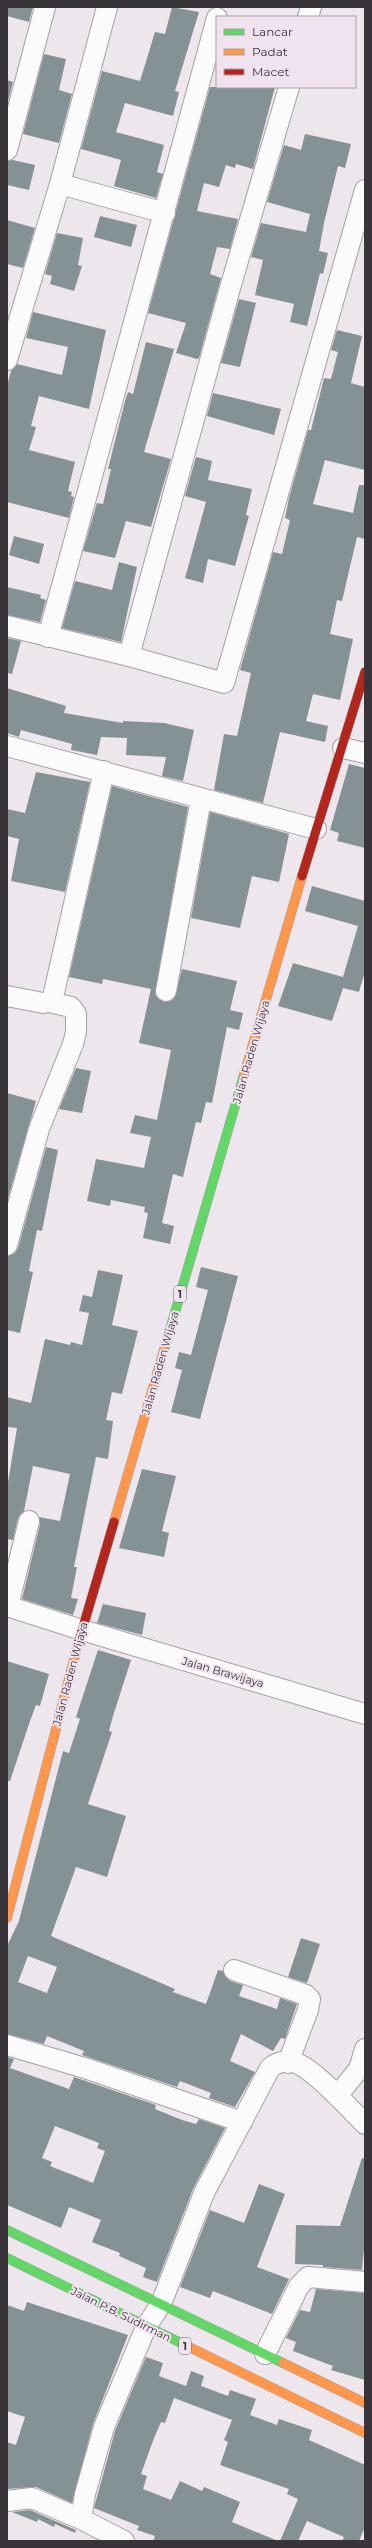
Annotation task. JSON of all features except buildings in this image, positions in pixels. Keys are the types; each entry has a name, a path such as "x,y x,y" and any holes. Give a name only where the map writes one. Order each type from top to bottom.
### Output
{"highway":[{"name":"Jalan Raden Wijaya","path":"7,1918 82,1630 316,829 343,748 365,672"},
{"path":"7,2230 365,2403"},
{"name":"Jalan P.B. Sudirman","path":"7,2258 365,2433"}],"street":[{"path":"7,150 45,7"},
{"path":"7,360 60,184 107,7"},
{"path":"48,637 165,213 216,21"},
{"path":"129,656 230,288 288,88"},
{"path":"60,184 165,213"},
{"path":"7,626 129,656 224,683 365,190"},
{"path":"7,746 316,829"},
{"path":"343,748 365,753"},
{"path":"49,1002 53,997 104,771"},
{"path":"166,991 201,799"},
{"path":"7,996 49,1002 71,1007 76,1014 76,1032 39,1129 7,1245"},
{"path":"7,1606 29,1521"},
{"name":"Jalan Brawijaya","path":"7,1606 82,1630 365,1714"},
{"path":"234,1970 306,1995 310,1998 308,2010 288,2063"},
{"path":"7,2045 88,2069 242,2122"},
{"path":"337,2096 358,2069 365,2049"},
{"path":"81,2519 85,2494 104,2427 146,2327 160,2304 204,2193 270,2068 280,2062 296,2063 337,2096 365,2124"},
{"path":"265,2354 299,2286 308,2277 365,2282"},
{"path":"7,2501 32,2498 81,2519 124,2541"}],"traffic: fast":[{"path":"164,1350 244,1075"},
{"path":"7,2230 283,2363"},
{"path":"7,2258 183,2344"}],"traffic: slow":[{"path":"244,1075 302,876"},
{"path":"114,1522 164,1350"},
{"path":"7,1918 78,1644"},
{"path":"183,2344 365,2433"},
{"path":"283,2363 365,2403"}],"traffic: jam":[{"path":"302,876 365,672"},
{"path":"78,1644 114,1522"}]}
